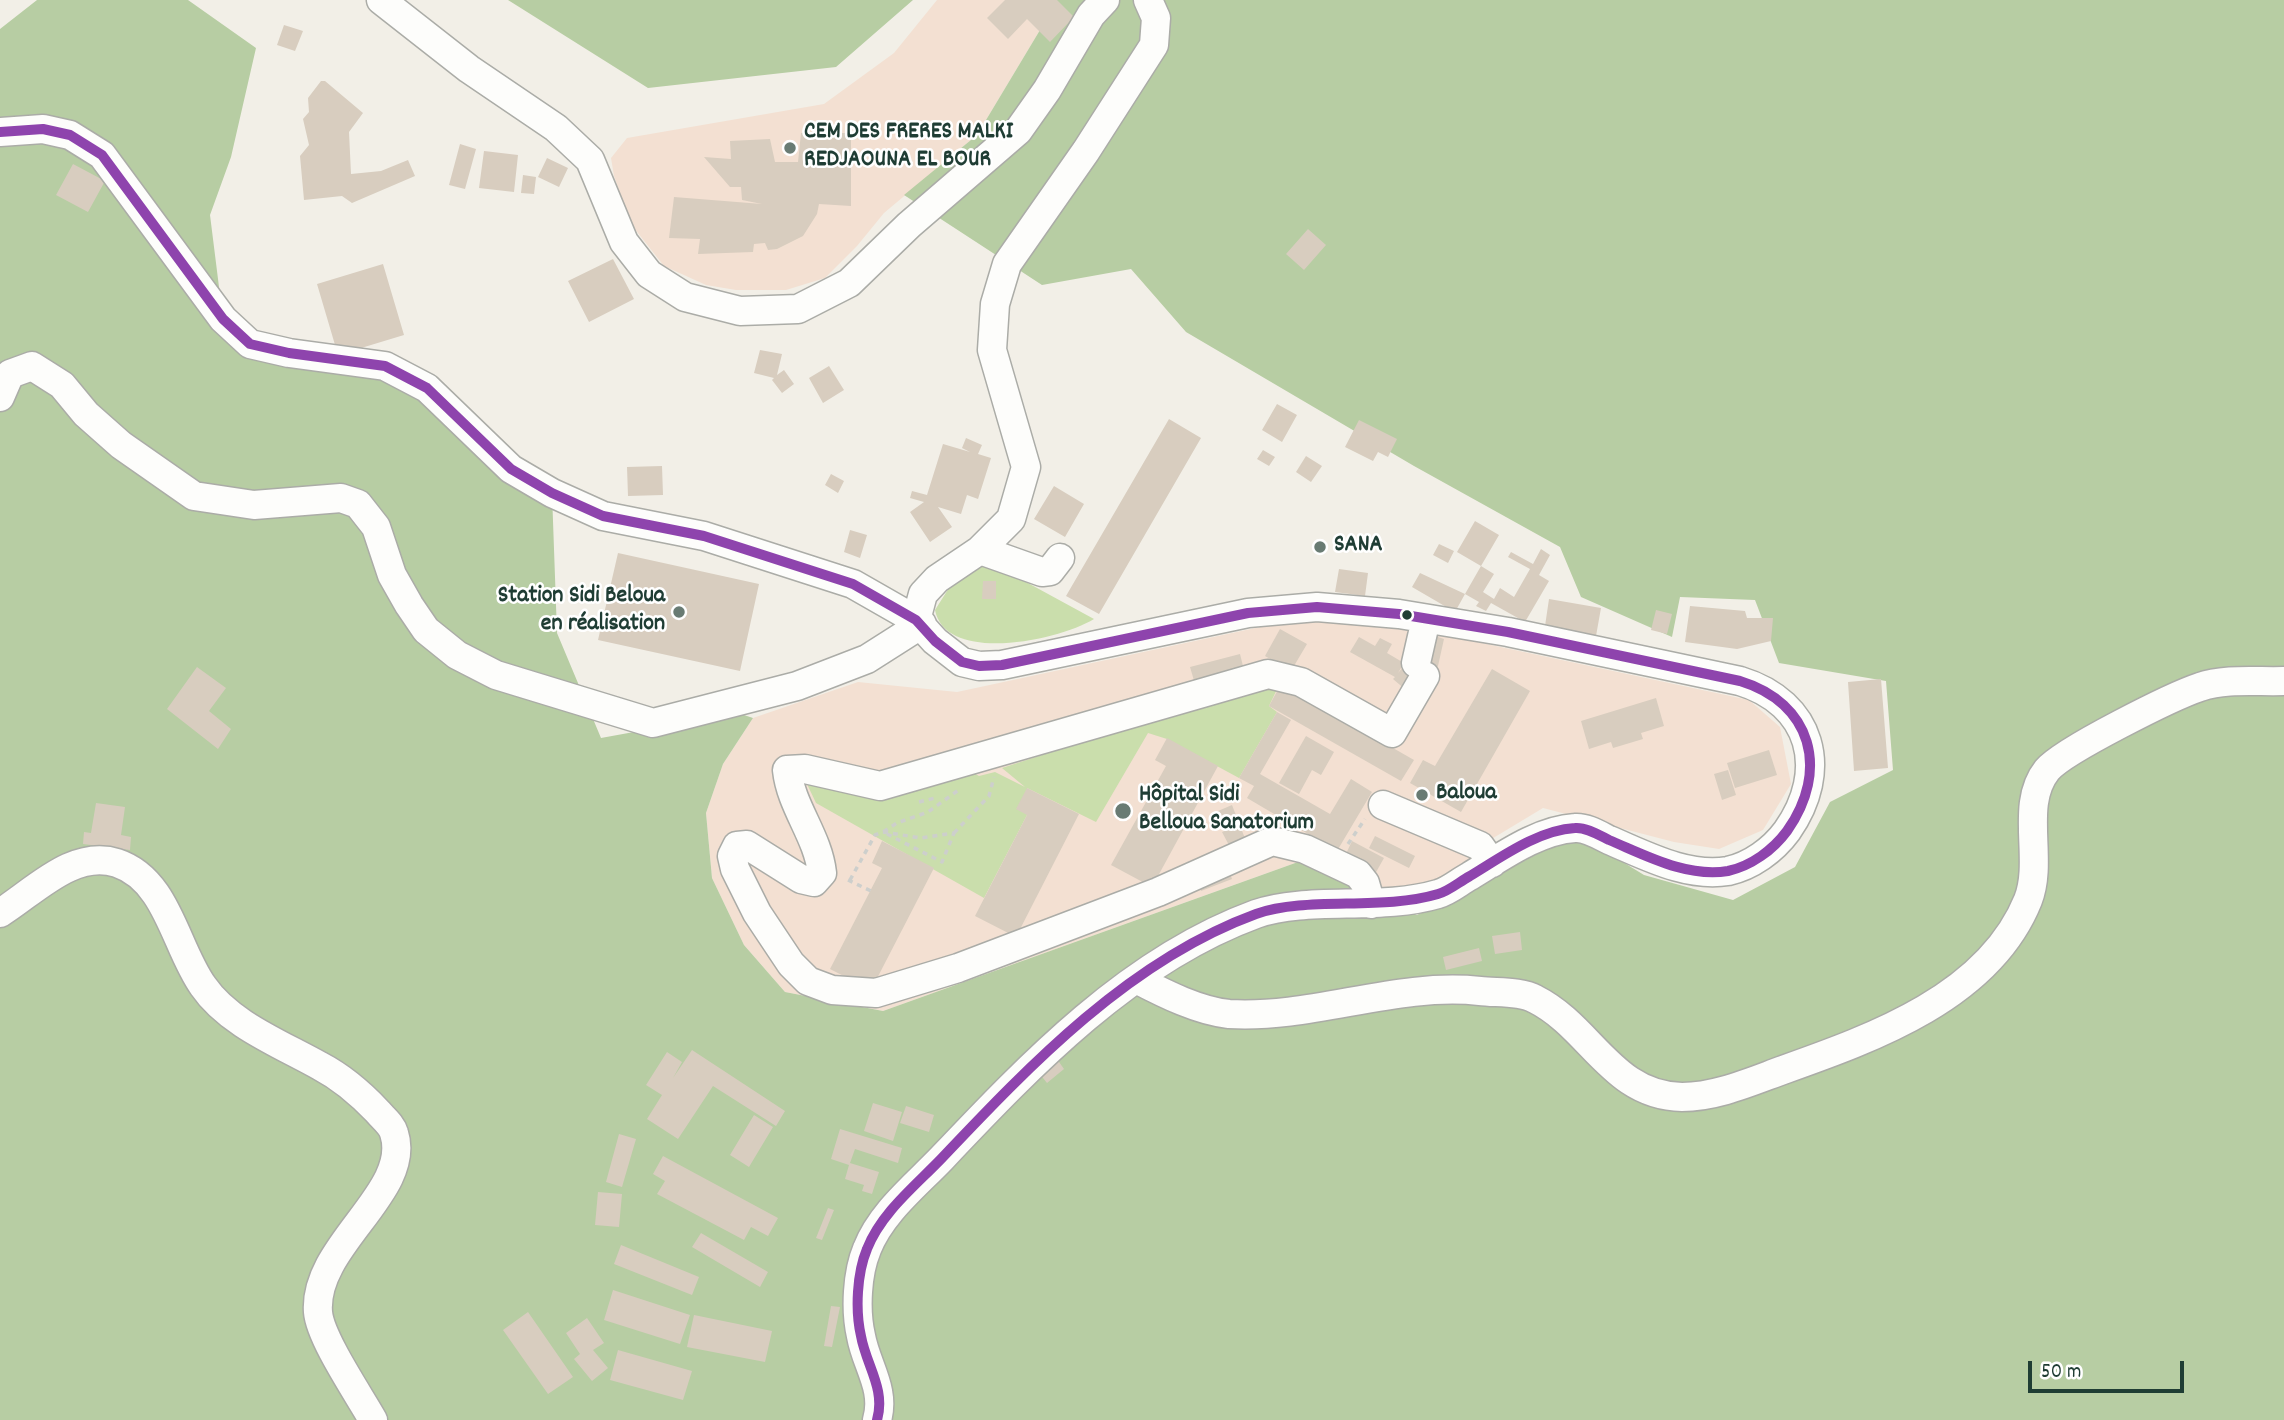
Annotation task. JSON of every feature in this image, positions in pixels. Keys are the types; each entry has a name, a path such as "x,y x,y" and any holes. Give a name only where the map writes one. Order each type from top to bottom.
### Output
{"street":[{"path":"381,0 469,69 556,128 590,160 624,242 649,274 685,297 740,311 798,309 849,283 909,225 1018,131 1047,90 1091,15 1105,0"},
{"path":"0,397 10,374 32,366 50,375 121,445 194,496 254,505 341,498 358,505 376,527 392,575 426,630 457,655 496,676 653,723 797,686 867,659 919,622 923,594 937,579 980,550 1011,519 1026,467 992,350 995,304 1007,264 1086,151 1154,45 1156,18 1148,0"},
{"path":"0,132 43,130 70,135 102,155 223,319 250,344 289,353 385,366 426,388 511,469 552,493 604,516 704,536 853,584 919,622 936,641 962,662 979,666 1002,665 1248,613 1317,607 1426,618 1508,632 1758,687 1776,696 1790,711 1803,731 1810,751 1808,792 1794,821 1778,843 1758,858 1730,870 1702,871 1663,863 1579,827 1552,832 1441,893 1371,904 1290,908 1258,913 1171,957 1138,980 1043,1055 885,1217 867,1249 859,1280 860,1335 876,1378 880,1408 877,1420"},
{"path":"980,550 1042,572 1050,571 1060,558"},
{"path":"1371,904 1365,883 1358,874 1305,849 1272,841 1158,892 958,968 876,993 832,990 808,981 791,964 757,913 734,869 733,856 737,846 747,845 801,879 814,883 822,873 820,855 789,788 788,770 806,769 880,786 1268,674 1301,682 1392,733 1421,670 1426,618"},
{"path":"1138,980 1169,996 1227,1014 1317,1009 1397,993 1469,990 1533,997 1582,1036 1620,1076 1651,1095 1685,1097 1727,1090 1856,1044 1911,1019 1980,969 2010,934 2029,897 2035,852 2034,796 2047,770 2077,747 2202,686 2284,681"},
{"path":"1371,808 1480,846 1492,863"},
{"path":"0,913 67,866 115,862 132,870 150,883 203,987 254,1032 323,1067 345,1083 393,1130 398,1156 390,1177 337,1250 319,1291 318,1313 324,1332 363,1412"}],"path":[{"path":"883,832 942,862 954,833 989,796 995,779 990,766 1006,749"},
{"path":"849,880 875,835 897,823 928,812 970,782"},
{"path":"1350,840 1354,840 1371,808"},
{"path":"883,832 921,838 954,833"}],"shaded area":[{"name":"CEM DES FRERES MALKI REDJAOUNA EL BOUR","path":"937,0 1054,0 1049,15 977,135 884,213 857,246 825,278 786,290 736,290 706,285 664,266 630,223 614,176 611,158 627,138 824,104 894,53"},
{"name":"Hôpital Sidi Belloua Sanatorium","path":"1316,615 1421,630 1749,700 1780,727 1791,784 1763,830 1719,849 1674,842 1543,808 1480,846 1476,862 1436,884 1400,892 1298,862 883,1011 785,992 744,945 712,878 706,813 723,764 753,718 858,682 957,692"}],"green space":[{"path":"37,0 188,0 256,48 231,157 210,215 223,319 250,344 385,366 552,493 557,633 601,738 738,713 753,718 723,764 706,813 712,878 744,945 785,992 883,1011 1298,862 1417,915 1577,834 1644,875 1733,900 1795,867 1830,802 1893,770 1886,681 1779,663 1755,600 1680,597 1672,637 1581,597 1560,547 1414,466 1186,332 1131,269 1042,285 904,195 977,135 1049,15 1054,0 2284,0 2284,1420 0,1420 0,29"},
{"path":"508,0 913,0 836,67 648,88"},
{"path":"982,558 1094,619 1078,627 1032,640 981,643 960,638 944,627 935,610 954,580"},
{"path":"1268,682 1279,685 1269,706 1277,712 1239,778 1167,739 1148,733 1096,822 1027,788 1027,815 984,898 816,803 807,784 967,769 979,776 995,772 1025,787 1002,768"}],"building":[{"path":"1005,0 1057,0 1074,17 1050,42 1027,19 1008,39 987,18"},
{"path":"284,25 303,31 295,51 277,45"},
{"path":"321,81 325,81 363,113 349,132 351,174 381,171 408,160 415,176 352,203 342,196 304,200 300,156 309,145 303,119 309,112 308,98"},
{"path":"801,133 851,133 851,206 819,204 817,214 803,236 777,249 768,250 765,243 754,244 753,252 698,254 700,239 669,238 674,197 762,204 742,200 741,187 730,187 704,157 731,159 730,141 770,139 775,162 798,162"},
{"path":"460,144 476,149 465,189 449,185"},
{"path":"484,151 518,155 514,192 479,188"},
{"path":"547,158 568,168 559,187 538,177"},
{"path":"73,164 105,181 88,212 56,195"},
{"path":"523,175 536,177 534,194 521,193"},
{"path":"1308,229 1326,245 1304,270 1286,254"},
{"path":"613,259 634,299 589,322 568,281"},
{"path":"383,264 404,335 338,355 317,284"},
{"path":"760,350 782,354 777,375 784,370 794,384 782,393 772,380 774,378 754,373"},
{"path":"829,366 844,390 823,403 809,378"},
{"path":"1277,404 1297,415 1282,442 1262,430"},
{"path":"1169,419 1201,438 1099,614 1066,596"},
{"path":"1359,420 1397,439 1388,457 1378,452 1373,461 1345,447"},
{"path":"966,438 982,445 978,454 991,458 978,499 967,495 961,514 938,507 952,527 930,542 910,512 924,502 910,498 912,491 927,495 943,444 970,452 962,448"},
{"path":"1263,450 1275,457 1269,466 1257,459"},
{"path":"1306,456 1322,466 1311,482 1296,472"},
{"path":"662,466 663,495 628,496 627,467"},
{"path":"831,474 844,481 838,493 825,485"},
{"path":"1054,486 1084,504 1065,537 1034,519"},
{"path":"1475,521 1499,535 1481,566 1457,552"},
{"path":"850,530 867,535 860,558 844,552"},
{"path":"1439,544 1454,551 1448,563 1433,555"},
{"path":"1541,549 1550,555 1539,575 1549,581 1525,622 1491,603 1486,611 1476,606 1479,602 1465,594 1481,566 1494,574 1483,592 1494,599 1500,588 1514,597 1530,569 1508,557 1511,552 1533,564"},
{"name":"Station Sidi Beloua en réalisation","path":"618,553 759,584 740,671 598,640"},
{"path":"1339,569 1368,573 1365,596 1335,592"},
{"path":"1420,573 1465,594 1455,612 1412,587"},
{"path":"983,581 996,581 996,599 982,599"},
{"path":"1549,599 1601,608 1596,636 1545,626"},
{"path":"1690,606 1745,611 1747,618 1773,618 1771,641 1737,649 1685,642"},
{"path":"1656,610 1672,614 1667,634 1651,630"},
{"path":"1280,629 1307,644 1291,671 1265,656"},
{"path":"1414,629 1444,639 1438,666 1413,696 1393,679 1395,677 1350,652 1359,637 1375,646 1380,638 1392,644 1387,653 1404,663 1398,673 1418,649"},
{"path":"1240,654 1244,670 1195,684 1190,667"},
{"path":"197,667 226,688 209,711 231,729 218,749 167,709"},
{"path":"1492,669 1530,691 1461,812 1410,783 1423,760 1435,766"},
{"path":"1881,679 1888,768 1854,771 1848,682"},
{"path":"1281,684 1414,760 1401,781 1269,706"},
{"path":"1656,698 1664,726 1641,733 1643,739 1613,748 1611,742 1589,749 1581,721"},
{"path":"1277,712 1291,720 1260,774 1330,814 1351,779 1372,792 1337,851 1247,798 1254,786 1239,778"},
{"path":"1306,736 1334,752 1321,775 1312,770 1299,794 1279,783"},
{"path":"1167,738 1218,766 1152,887 1111,865 1166,766 1155,760"},
{"path":"1769,750 1777,775 1735,788 1727,763"},
{"path":"1728,770 1736,795 1722,800 1714,774"},
{"path":"1027,788 1079,814 1016,937 975,916 1027,815 1016,809"},
{"path":"96,803 125,807 121,835 131,837 130,850 83,844 84,832 91,833"},
{"path":"1232,805 1246,841 1231,849 1222,832 1227,830 1218,811"},
{"path":"1375,836 1415,856 1409,868 1369,848"},
{"path":"882,841 934,868 871,990 830,969 882,868 872,863"},
{"path":"1352,841 1384,858 1375,874 1344,858"},
{"path":"1227,865 1232,879 1201,891 1196,878"},
{"path":"1520,932 1522,950 1495,954 1492,936"},
{"path":"1479,948 1482,961 1446,970 1443,957"},
{"path":"692,1050 785,1111 776,1126 713,1086 678,1139 647,1119 662,1095 646,1085 667,1052 682,1062 673,1078"},
{"path":"1057,1059 1064,1069 1047,1083 1039,1073"},
{"path":"873,1103 902,1112 893,1141 864,1131"},
{"path":"906,1106 934,1115 929,1132 900,1123"},
{"path":"754,1115 773,1127 749,1167 730,1155"},
{"path":"840,1129 902,1148 898,1163 855,1149 850,1163 879,1172 872,1194 862,1191 864,1185 845,1179 849,1165 831,1159"},
{"path":"619,1134 636,1139 622,1187 606,1182"},
{"path":"663,1156 778,1218 768,1236 751,1227 744,1240 657,1194 665,1181 653,1174"},
{"path":"598,1192 622,1194 619,1227 595,1225"},
{"path":"828,1208 834,1210 822,1240 816,1238"},
{"path":"701,1233 768,1272 760,1287 692,1247"},
{"path":"621,1245 699,1277 692,1295 614,1264"},
{"path":"613,1290 690,1315 680,1344 604,1320"},
{"path":"831,1306 840,1307 832,1347 824,1346"},
{"path":"528,1312 573,1377 548,1394 503,1330"},
{"path":"694,1315 772,1331 765,1362 687,1347"},
{"path":"587,1318 604,1343 593,1350 608,1368 592,1381 574,1359 580,1354 566,1333"},
{"path":"618,1350 692,1371 683,1400 610,1380"}],"transit line":[{"path":"0,132 43,129 70,135 102,155 223,319 250,344 289,353 385,366 427,388 511,469 552,493 603,516 704,536 853,584 916,620 935,641 962,662 979,666 1002,665 1248,613 1317,607 1399,614 1508,632 1740,681 1764,691 1784,705 1798,722 1807,741 1810,763 1808,785 1800,808 1787,831 1775,845 1737,869 1713,872 1682,868 1588,830 1561,830 1533,839 1438,894 1393,902 1298,906 1256,914 1210,934 1166,958 1125,987 1085,1018 1010,1087 900,1201 873,1236 861,1269 858,1303 863,1347 879,1398 877,1420"}],"place":[{"name":"CEM DES FRERES MALKI REDJAOUNA EL BOUR","path":"790,148"},
{"name":"SANA","path":"1320,547"},
{"name":"Station Sidi Beloua en réalisation","path":"679,612"},
{"name":"Baloua","path":"1422,795"},
{"name":"Hôpital Sidi Belloua Sanatorium","path":"1123,811"}]}
